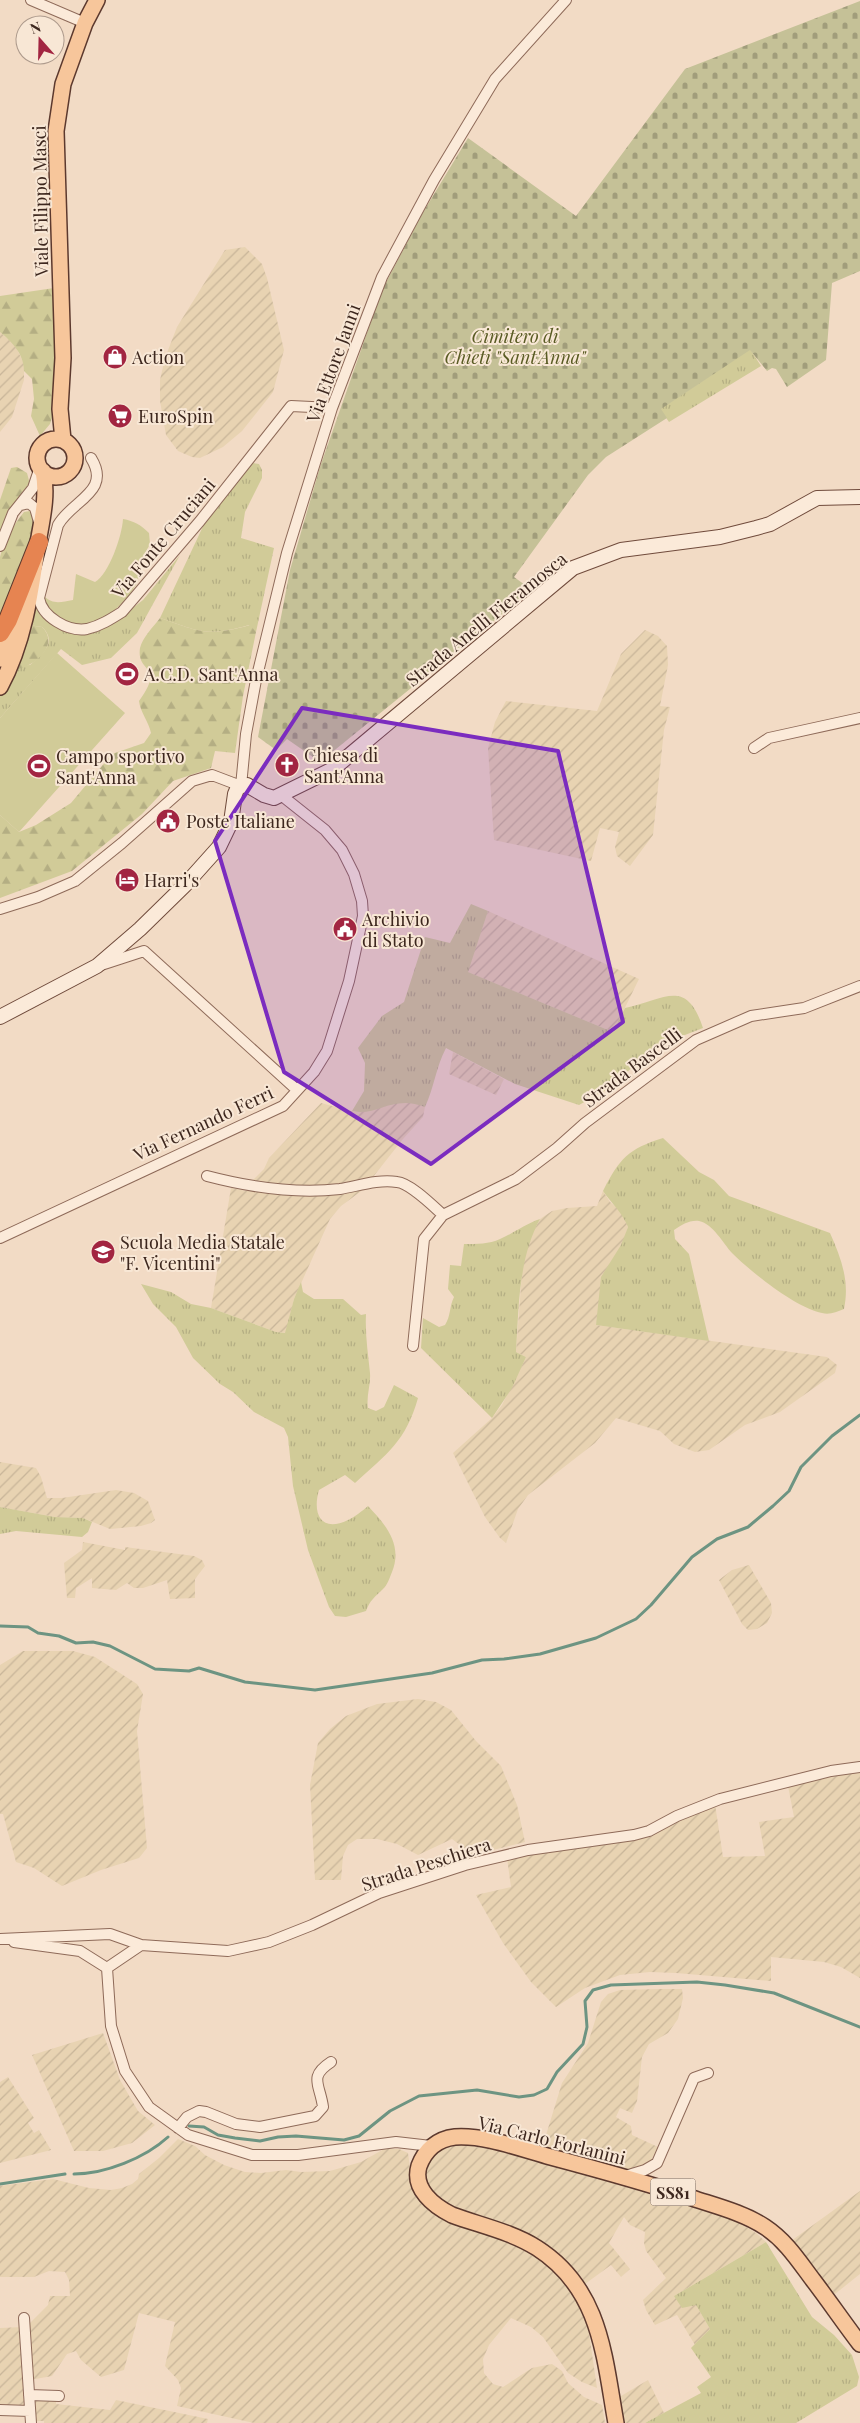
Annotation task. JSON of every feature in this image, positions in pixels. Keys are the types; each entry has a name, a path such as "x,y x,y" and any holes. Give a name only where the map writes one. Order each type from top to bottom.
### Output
{"highway":[{"path":"0,633 8,620 40,536"}],"main road":[{"name":"Viale Filippo Masci","path":"63,440 60,409 63,358 56,131 63,84 85,23 97,0"},
{"name":"Viale Filippo Masci","path":"47,442 55,430 60,409"},
{"path":"0,687 20,637 40,536 44,509 38,454 47,442 63,440 74,451 75,462 70,471 58,477 50,476 41,469"},
{"path":"44,509 58,477"},
{"path":"0,659 10,636 40,536"},
{"name":"Via Carlo Forlanini","path":"431,2146 453,2137 506,2145 625,2176 732,2212 764,2226 784,2241 860,2344"},
{"path":"431,2146 423,2155 418,2171 422,2190 429,2200 439,2209 452,2215 536,2248 565,2271 585,2297 598,2327 616,2423"}],"street":[{"path":"31,0 85,23"},
{"name":"Via Ettore Janni","path":"241,786 246,734 256,680 287,552 332,408 382,277 434,180 495,78 566,0"},
{"name":"Via Fonte Cruciani","path":"91,458 97,470 97,482 87,497 64,515 58,525 40,590 40,606 48,615 70,627 86,629 106,622 122,612 200,521 290,406 332,408"},
{"path":"0,546 13,514 33,488 41,469"},
{"name":"Strada Anelli Fieramosca","path":"278,797 333,769 573,568 621,550 720,537 770,524 817,498 860,497"},
{"path":"21,505 29,503 34,506 40,536"},
{"path":"754,748 769,738 860,718"},
{"path":"0,909 38,897 75,881 122,843 192,781 212,776 241,786 247,785 264,795 278,797"},
{"path":"97,966 140,930 212,856 231,822 236,790 241,786"},
{"name":"Via Fernando Ferri","path":"0,1238 282,1106 314,1072 327,1051 349,981 363,916 363,908 354,874 342,850 325,830 278,797"},
{"path":"0,1017 97,966 144,951 297,1090"},
{"name":"Strada Bascelli","path":"443,1215 516,1179 558,1148 585,1123 696,1040 751,1016 804,1008 860,986"},
{"path":"207,1176 243,1185 297,1189 339,1189 372,1183 398,1182 419,1194 443,1215 424,1239 413,1346"},
{"name":"Strada Peschiera","path":"0,1940 110,1934 141,1945 228,1951 251,1947 312,1925 379,1893 465,1865 528,1850 634,1835 649,1831 677,1816 720,1799 831,1771 860,1767"},
{"name":"Strada Peschiera","path":"0,1940 80,1952 93,1957 107,1968"},
{"path":"141,1945 107,1968 111,2026 125,2071 149,2107 188,2135 252,2155 298,2155 396,2142 431,2146"},
{"path":"178,2128 188,2117 198,2111 250,2127 260,2127 315,2116 323,2107 316,2079 318,2070 331,2062"},
{"path":"625,2176 645,2170 656,2163 694,2078 708,2073"},
{"path":"24,2318 31,2423"},
{"path":"29,2395 59,2396"},
{"path":"0,2410 30,2411"}],"highlighted area":[{"path":"302,708 558,751 623,1022 431,1164 284,1072 215,841"}],"shaded area":[{"path":"245,247 262,264 284,350 273,392 242,431 223,447 200,458 192,457 178,451 166,435 160,401 160,380 165,358 177,327 225,250"},
{"path":"0,332 15,345 24,364 24,380 12,417 0,432"},
{"path":"645,630 658,636 667,646 668,665 660,706 670,707 664,730 653,835 630,866 617,856 615,847 619,832 600,828 591,861 494,840 488,748 495,722 506,701 597,711 621,654"},
{"path":"488,911 639,979 613,1032 467,972"},
{"path":"453,1052 504,1079 496,1095 449,1074"},
{"path":"413,1102 425,1107 423,1117 369,1182 333,1187 249,1184 264,1169 269,1158 321,1103 355,1112"},
{"path":"231,1188 246,1191 285,1193 364,1189 341,1206 330,1219 294,1299 286,1333 276,1332 211,1308"},
{"path":"603,1191 610,1202 623,1213 628,1227 596,1325 827,1357 837,1365 835,1373 780,1412 745,1425 709,1450 695,1452 674,1444 660,1431 616,1418 595,1443 528,1495 518,1509 506,1543 500,1538 485,1517 453,1453 492,1418 502,1405 526,1357 516,1352 523,1259 530,1237 540,1219 552,1211 597,1206"},
{"path":"0,1462 36,1468 41,1477 47,1498 62,1498 116,1490 134,1493 148,1501 155,1520 141,1526 110,1529 83,1518 55,1517 0,1507"},
{"path":"83,1542 125,1550 125,1547 194,1556 202,1560 205,1566 195,1579 195,1598 170,1599 167,1580 143,1588 134,1588 127,1583 116,1590 92,1588 92,1578 76,1588 75,1598 67,1598 64,1563 82,1550"},
{"path":"749,1565 771,1603 772,1613 767,1623 757,1629 748,1630 742,1624 719,1580 732,1570"},
{"path":"23,1651 73,1651 95,1657 137,1684 143,1694 137,1731 147,1848 139,1858 101,1870 62,1886 34,1868 16,1862 3,1814 0,1814 0,1665"},
{"path":"418,1699 436,1702 451,1710 476,1741 501,1766 517,1805 525,1842 465,1857 460,1845 452,1839 418,1855 397,1844 377,1839 357,1839 348,1845 343,1856 341,1880 315,1880 310,1785 318,1743 330,1729 346,1716 377,1704"},
{"path":"860,1771 860,1978 841,1967 824,1962 771,1957 771,1981 676,1973 650,1972 620,1975 585,1988 556,2007 531,1982 503,1943 476,1895 511,1887 507,1858 614,1841 715,1804 723,1857 765,1856 759,1822 794,1817 788,1786"},
{"path":"682,1989 683,1998 678,2019 668,2033 649,2044 642,2057 637,2101 632,2113 620,2108 616,2117 631,2126 632,2135 658,2147 650,2162 623,2171 542,2148 562,2083 588,2043 601,2002 608,1994 620,1990"},
{"path":"103,2033 120,2080 138,2111 155,2125 132,2143 103,2151 74,2151 32,2055"},
{"path":"8,2077 34,2118 28,2123 34,2133 39,2130 51,2150 0,2163 0,2082"},
{"path":"178,2139 195,2146 205,2155 224,2165 245,2172 261,2173 286,2170 301,2172 330,2171 361,2162 384,2149 399,2149 408,2153 412,2183 421,2202 432,2212 536,2252 561,2273 582,2304 589,2333 597,2388 582,2382 568,2373 543,2337 531,2327 511,2318 489,2345 483,2359 484,2373 493,2384 503,2387 532,2368 552,2364 562,2371 568,2383 584,2397 602,2405 605,2423 254,2423 177,2406 181,2388 178,2380 165,2366 175,2322 139,2313 124,2370 101,2377 81,2360 76,2351 67,2354 52,2376 30,2380 27,2326 48,2305 50,2296 70,2296 69,2280 65,2272 49,2271 34,2277 0,2277 0,2186 53,2179 89,2188 111,2190 122,2188 138,2179 139,2174"},
{"path":"455,2144 530,2157 710,2210 735,2220 756,2233 766,2242 674,2296 696,2305 710,2329 695,2345 677,2315 655,2325 646,2310 643,2300 666,2278 646,2251 644,2243 645,2232 630,2225 624,2217 609,2243 630,2269 621,2277 611,2265 585,2284 580,2278 449,2209 426,2189 424,2165 434,2150"},
{"path":"860,2191 860,2274 830,2298 791,2241"},
{"path":"23,2327 28,2413 0,2412 0,2328"},
{"path":"648,2380 664,2413 645,2423 620,2423 616,2399"},
{"path":"31,2398 56,2399 56,2404 110,2410 116,2400 208,2419 207,2423 44,2423 44,2421 33,2421"}],"green space":[{"name":"Cimitero di Chieti \"Sant'Anna\"","path":"860,1 860,271 832,283 826,360 787,387 776,369 772,368 767,371 750,350 661,409 667,418 606,457 588,475 514,577 532,590 320,762 287,739 276,750 258,737 290,570 320,467 382,290 422,214 468,138 576,216 685,69"},
{"path":"54,288 56,406 50,424 40,436 31,416 34,399 32,379 24,371 20,354 0,332 0,296"},
{"path":"750,349 761,366 669,422 660,409"},
{"path":"253,463 259,464 262,470 262,478 245,512 241,538 274,548 256,632 249,625 213,632 195,630 160,618 206,520"},
{"path":"17,467 27,473 31,488 0,536 0,500 11,468"},
{"path":"30,511 34,515 33,535 0,629 0,557 6,539 13,528 24,512"},
{"path":"123,519 134,522 146,530 149,533 150,544 144,555 137,583 129,596 112,613 97,623 77,627 52,614 42,597 44,596 51,601 57,602 73,600 76,574 95,582 100,578 114,554"},
{"path":"180,555 137,633 111,658 82,665 61,649 0,718 0,696 14,666 30,665 43,653 48,643 49,638 42,627 28,625 35,595 39,606 125,614 143,600"},
{"path":"160,618 195,630 224,631 250,625 256,632 243,696 235,753 215,751 211,768 173,781 142,814 72,871 0,898 0,815 19,832 36,825 71,803 112,754 144,743 151,733 139,701 150,681 148,670 140,656 140,648 146,636"},
{"path":"28,625 42,627 47,634 47,647 38,659 31,664 17,669 14,666"},
{"name":"Campo sportivo Sant'Anna","path":"57,653 125,713 19,832 0,815 0,718"},
{"path":"471,904 488,911 468,972 613,1032 625,1008 663,997 681,997 689,1002 703,1028 672,1040 644,1057 608,1089 579,1105 515,1084 446,1048 425,1107 404,1103 369,1111 352,1111 364,1091 365,1063 358,1048 382,1016 404,1002 425,937 450,943"},
{"path":"663,1138 699,1172 714,1180 729,1196 830,1233 838,1251 845,1279 846,1299 844,1309 825,1314 811,1310 787,1297 740,1261 709,1226 699,1221 692,1221 674,1230 675,1239 689,1254 709,1341 596,1325 601,1277 621,1245 628,1227 620,1212 603,1191 615,1170 626,1156 641,1146"},
{"path":"540,1219 527,1251 519,1301 516,1352 526,1357 512,1388 492,1418 421,1348 423,1318 439,1327 447,1322 454,1297 448,1289 450,1265 461,1266 464,1244 496,1241"},
{"path":"301,1282 303,1292 314,1299 343,1299 361,1315 366,1314 370,1377 368,1408 376,1411 384,1407 394,1385 418,1398 408,1425 394,1446 377,1464 355,1483 345,1475 319,1490 317,1499 318,1513 325,1523 339,1523 348,1520 368,1506 386,1528 394,1544 395,1562 386,1586 371,1601 366,1611 346,1617 335,1616 329,1607 308,1550 293,1486 288,1437 284,1428 254,1412 233,1392 220,1384 193,1358 176,1327 153,1304 141,1284 171,1292 191,1304 211,1308 276,1332 285,1333 294,1299"},
{"path":"0,1507 55,1517 83,1518 92,1522 88,1532 82,1537 16,1531 0,1534"},
{"path":"766,2242 812,2317 834,2335 852,2355 859,2377 857,2386 796,2423 645,2423 701,2393 697,2387 711,2377 691,2348 710,2329 696,2305 682,2308 674,2296"}],"waterway":[{"path":"0,1626 28,1627 38,1633 59,1636 76,1643 93,1642 110,1646 155,1669 189,1671 199,1668 245,1682 315,1690 432,1673 482,1660 540,1654 596,1638 636,1619 651,1605 692,1557 717,1539 748,1527 773,1506 789,1491 801,1467 832,1436 860,1415"},
{"path":"189,2126 204,2127 218,2135 260,2141 296,2136 344,2140 359,2136 390,2111 419,2096 477,2090 519,2097 534,2095 547,2089 557,2072 583,2044 587,2027 585,2001 593,1990 611,1985 697,1982 774,1993 860,2027"},
{"path":"74,2174 99,2171 124,2163 148,2152 168,2137"},
{"path":"0,2184 65,2174"}],"place":[{"name":"Action","path":"115,357"},
{"name":"EuroSpin","path":"120,416"},
{"name":"A.C.D. Sant'Anna","path":"127,674"},
{"name":"Chiesa di Sant'Anna","path":"287,765"},
{"name":"Campo sportivo Sant'Anna","path":"39,766"},
{"name":"Poste Italiane","path":"168,821"},
{"name":"Harri's","path":"127,880"},
{"name":"Archivio di Stato","path":"345,929"},
{"name":"Scuola Media Statale \"F. Vicentini\"","path":"103,1252"}]}
